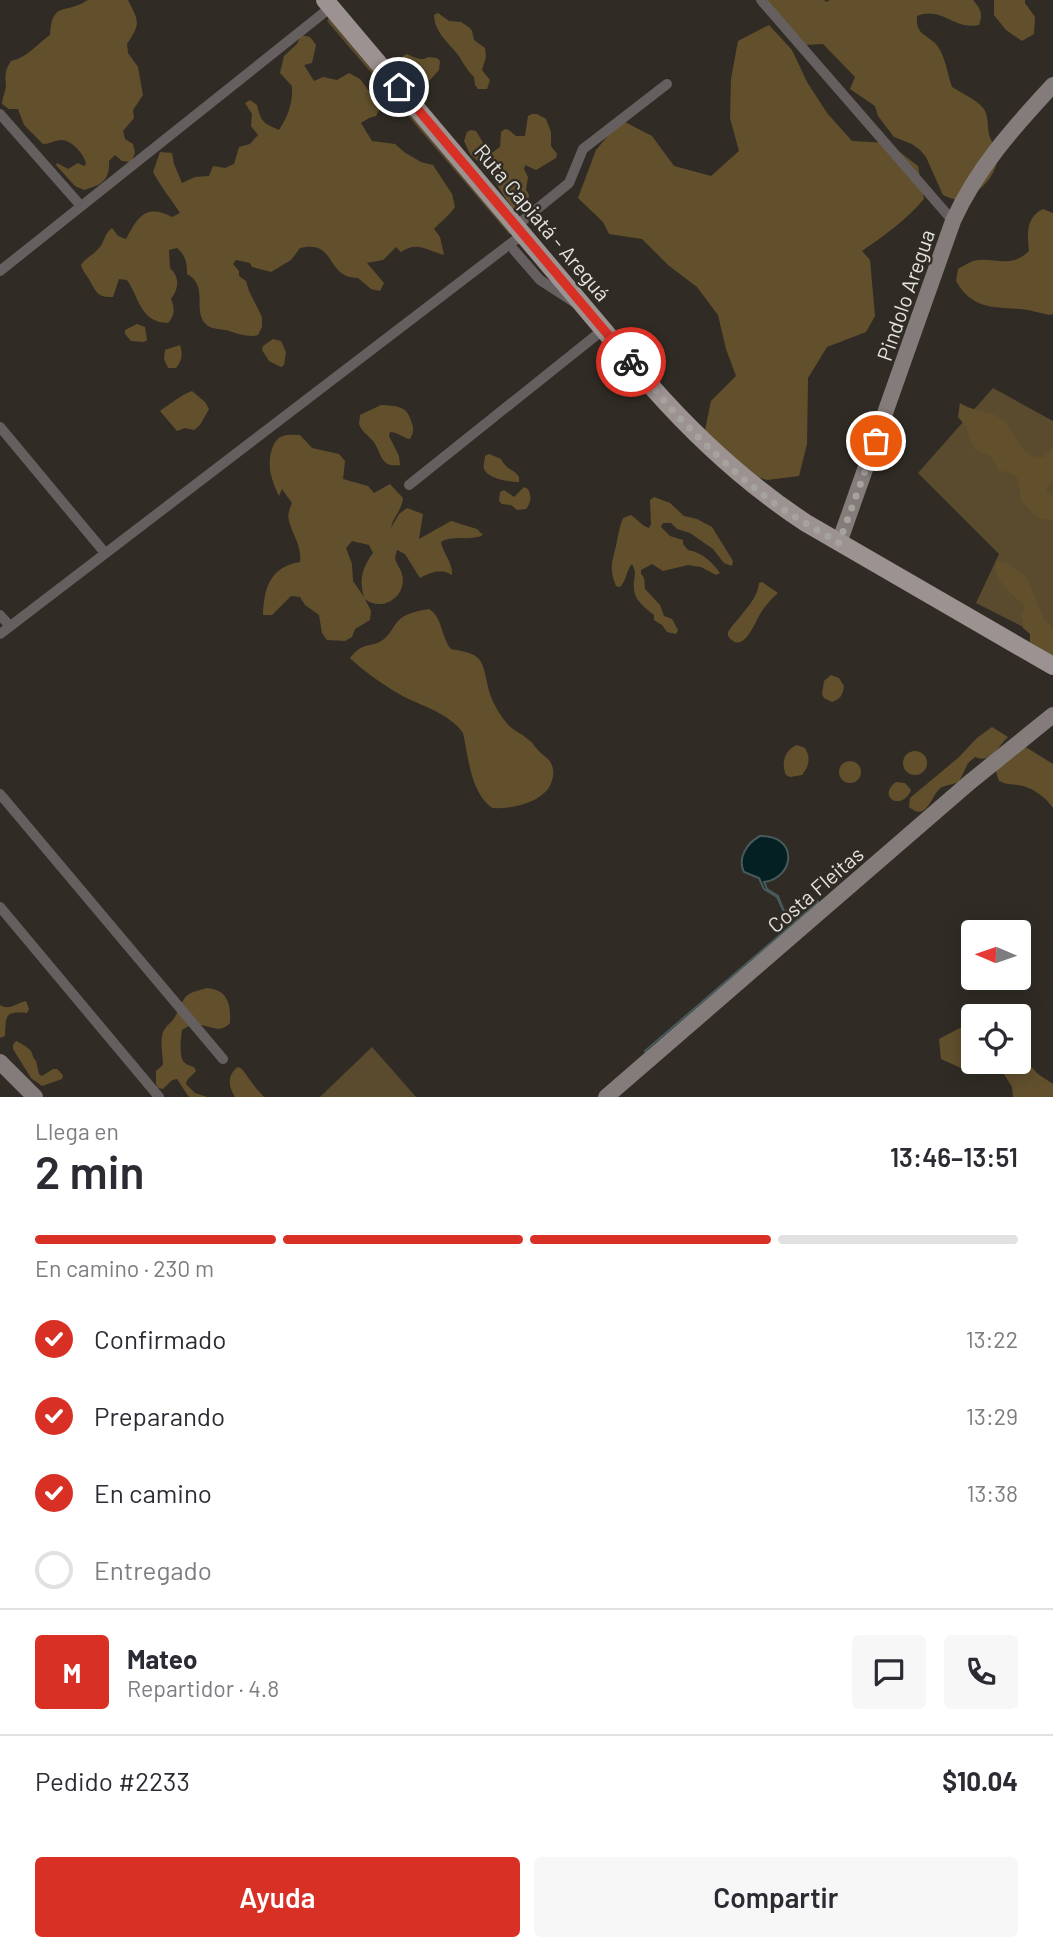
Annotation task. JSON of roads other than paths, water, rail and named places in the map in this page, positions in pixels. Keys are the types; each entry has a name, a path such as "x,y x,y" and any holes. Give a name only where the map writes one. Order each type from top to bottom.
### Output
{"main road":[{"name":"Ruta Capiatá - Areguá","path":"328,4 665,402 734,470 771,500 839,543 1053,666"},
{"name":"Pindolo Aregua","path":"839,543 953,220 984,165 1053,85"},
{"name":"Costa Fleitas","path":"606,1097 970,782 1053,715"},
{"path":"0,1062 35,1097"}],"street":[{"path":"761,0 953,220"},
{"path":"0,271 328,4"},
{"path":"0,634 520,230 569,183 583,149 667,83"},
{"path":"1,117 81,206"},
{"path":"514,250 540,281 589,311"},
{"path":"409,485 604,329"},
{"path":"0,427 105,553"},
{"path":"0,615 10,626"},
{"path":"0,794 223,1059"},
{"path":"0,908 159,1097"}],"water":[{"path":"760,836 772,837 786,849 787,865 782,873 775,879 764,882 767,889 778,896 784,911 794,909 807,898 813,898 820,903 647,1053 645,1051 817,903 812,899 794,912 784,912 777,897 764,889 759,878 744,872 744,851"}]}
